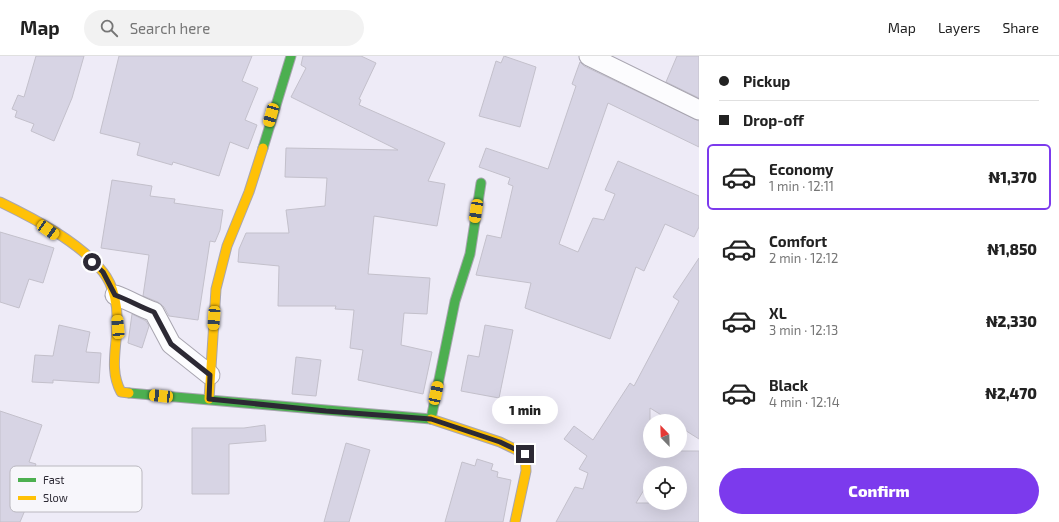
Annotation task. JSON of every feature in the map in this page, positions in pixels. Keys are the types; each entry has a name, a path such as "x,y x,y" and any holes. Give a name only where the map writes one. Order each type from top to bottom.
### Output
{"street":[{"path":"209,399 216,289 225,254 249,192 291,56"},
{"path":"589,56 699,110"},
{"path":"431,419 455,301 470,254 481,183"},
{"path":"0,202 22,212 82,252 103,272 115,295 118,327 114,370 115,384 121,392 431,419 500,442 525,454 526,471 515,522"},
{"path":"115,295 128,299 139,307 154,312 171,344 210,375"}],"building":[{"path":"36,56 84,56 72,98 54,141 31,131 34,124 15,117 17,111 12,109 18,95 24,97"},
{"path":"119,56 252,56 242,81 258,88 245,120 257,125 248,149 230,142 219,176 173,162 172,165 137,155 140,143 100,133"},
{"path":"303,56 361,56 376,63 359,99 361,100 359,105 445,143 428,181 445,184 437,226 374,216 368,274 430,278 427,314 404,313 401,345 432,352 423,394 358,380 363,350 350,348 354,310 335,309 336,306 278,306 279,266 238,262 239,249 246,233 289,233 286,210 325,206 327,178 285,177 286,148 398,150 291,97 306,68 301,65"},
{"path":"504,56 536,67 520,127 479,116 496,61 501,63"},
{"path":"677,56 699,56 699,98 666,82"},
{"path":"580,62 584,66 699,121 699,147 608,103 559,244 578,252 593,218 604,220 615,194 605,190 618,161 699,196 699,227 694,237 665,224 644,271 636,267 610,339 525,308 531,283 476,275 487,235 501,238 513,186 508,184 510,178 479,167 486,148 548,169 576,86 572,84"},
{"path":"112,180 152,186 150,196 175,199 174,203 223,210 220,230 215,242 210,241 198,320 169,316 164,307 158,302 143,296 149,255 101,248"},
{"path":"0,232 54,248 43,283 29,279 19,308 0,302"},
{"path":"699,258 699,439 687,431 687,414 660,414 650,408 650,414 643,414 643,458 687,458 687,451 699,451 699,522 556,522 575,487 583,489 588,473 579,469 587,456 564,439 574,426 593,440 630,383 634,386 679,301 673,297"},
{"path":"132,314 146,321 149,326 142,348 128,343"},
{"path":"59,325 90,332 86,352 101,353 99,383 53,380 53,383 32,382 35,355 53,356"},
{"path":"485,325 513,330 499,398 461,391 468,355 479,357"},
{"path":"296,357 321,360 316,396 292,394"},
{"path":"0,411 42,425 29,462 36,464 35,466 10,466 10,512 24,512 20,522 0,522"},
{"path":"265,425 266,441 229,444 229,494 192,494 192,428 244,428"},
{"path":"346,443 370,450 349,522 324,522"},
{"path":"477,459 493,464 491,470 498,472 497,477 511,480 503,522 445,522 462,462 475,466"}],"traffic: fast":[{"path":"263,148 291,56"},
{"path":"431,419 455,301 470,254 481,183"},
{"path":"129,393 431,419"}],"traffic: slow":[{"path":"209,399 216,289 227,246 249,192 263,148"},
{"path":"0,202 27,215 69,241 93,261 103,272 113,290 117,310 117,333 114,358 115,375 121,392 129,393"},
{"path":"431,419 500,442 525,454 526,471 515,522"}],"route":[{"path":"92,262 103,272 115,295 128,299 139,307 154,312 171,344 210,375 209,399 326,411 431,419 500,442 525,454"}]}
